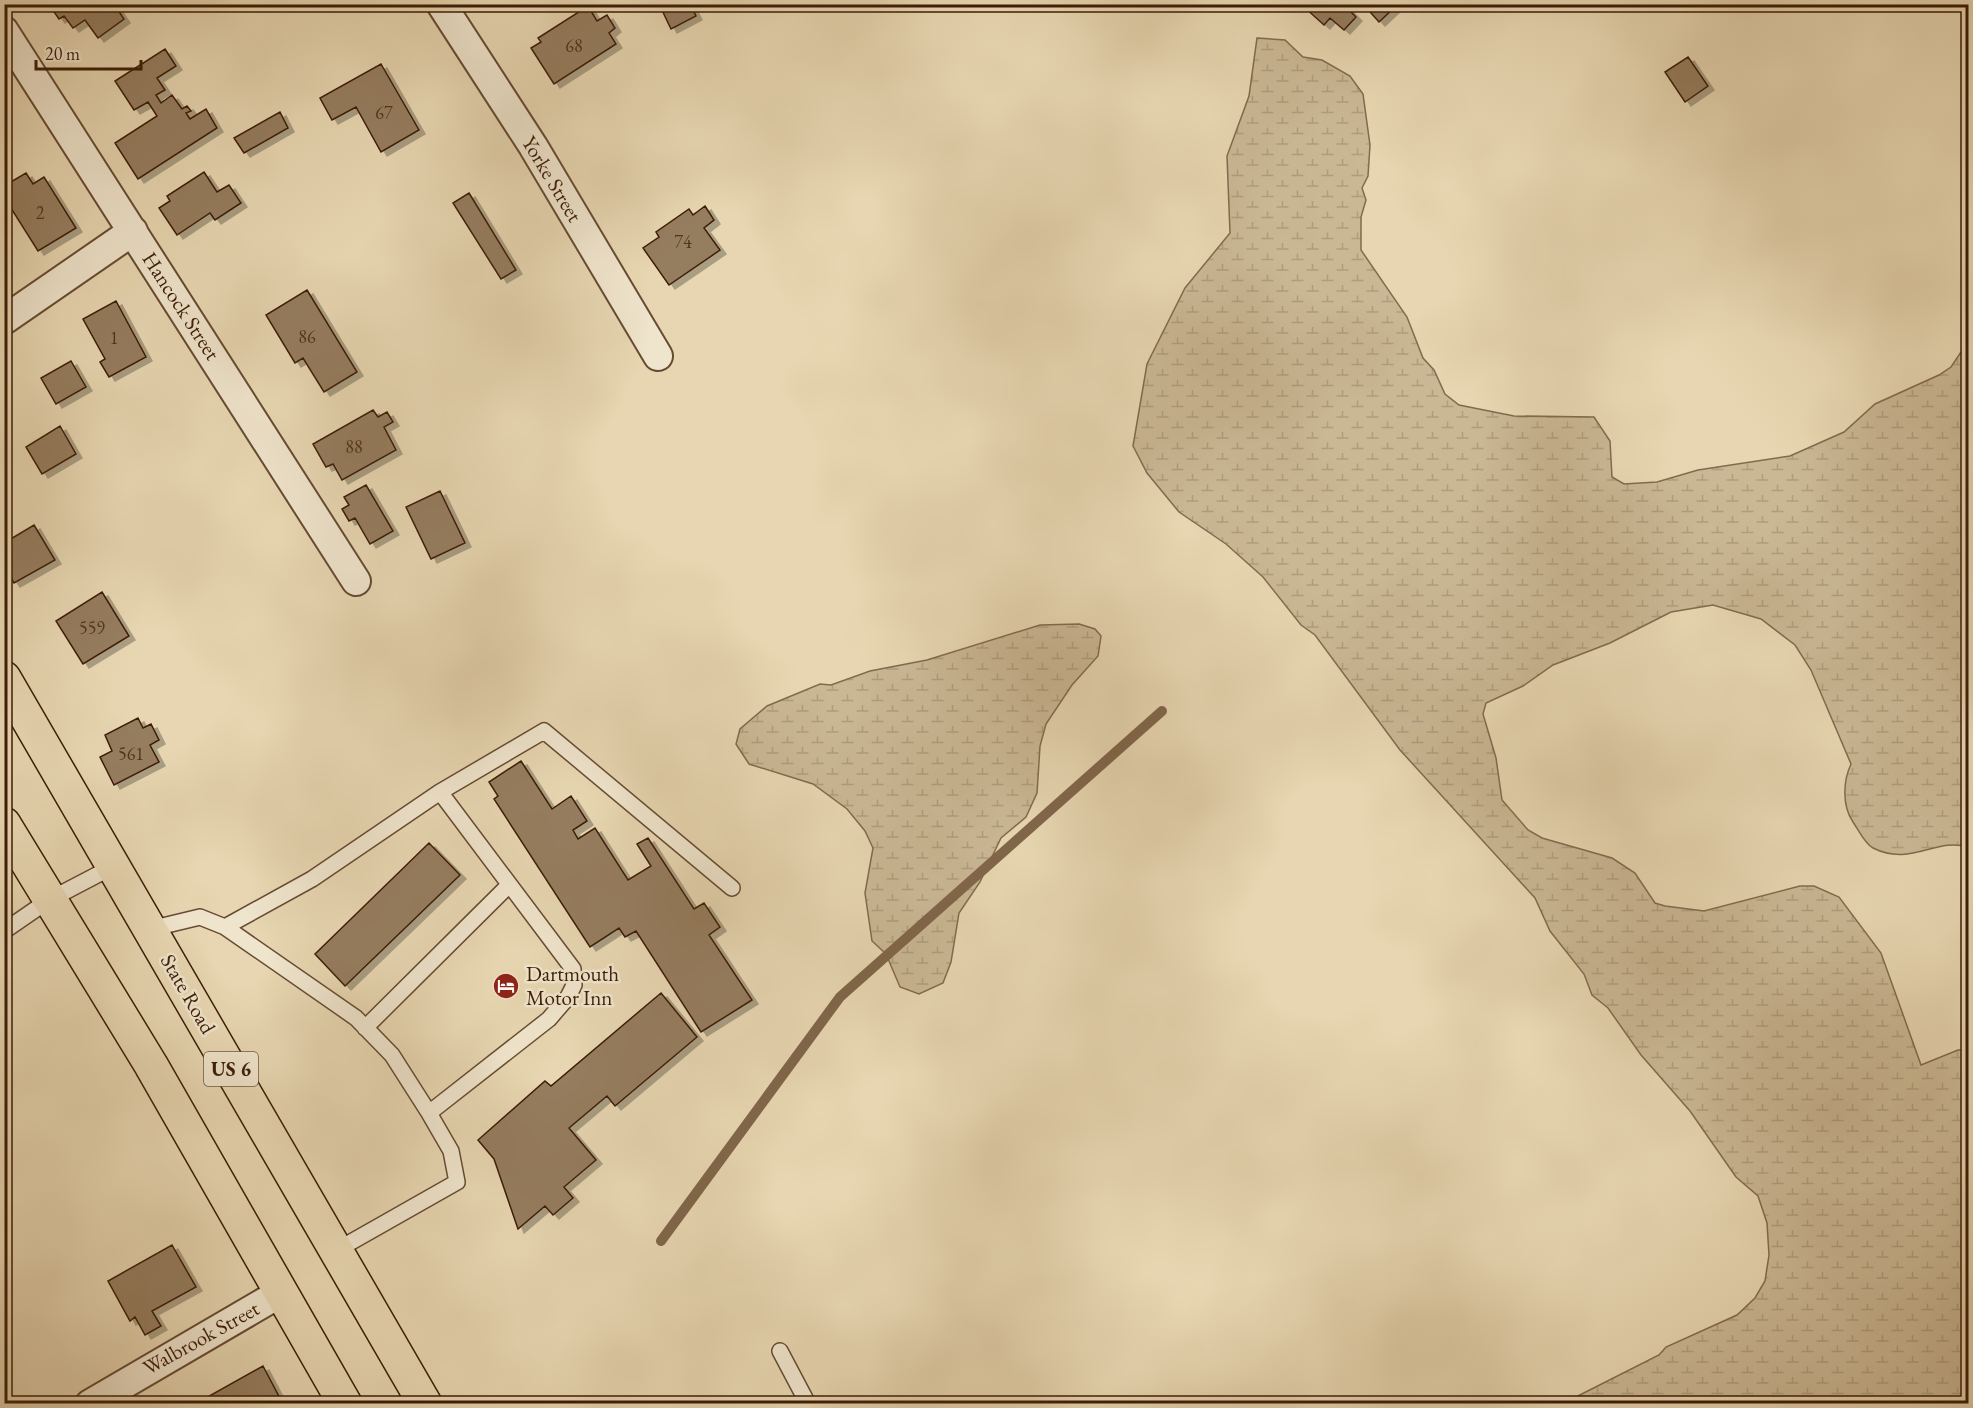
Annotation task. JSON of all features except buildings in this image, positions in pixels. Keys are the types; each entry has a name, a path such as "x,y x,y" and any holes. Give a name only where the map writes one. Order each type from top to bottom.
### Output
{"main road":[{"name":"State Road","path":"4,678 425,1404"},
{"path":"4,824 151,1065 345,1404"}],"street":[{"name":"Yorke Street","path":"441,4 533,146 658,356"},
{"name":"Hancock Street","path":"4,32 356,581"},
{"path":"4,320 133,231"},
{"name":"Walbrook Street","path":"90,1404 282,1292"}],"lane":[{"path":"225,927 312,879 440,792 544,731 732,888"},
{"path":"429,1113 549,1019 568,997 574,985 573,969 440,792"},
{"path":"4,931 49,900 114,866"},
{"path":"365,1028 509,885"},
{"path":"150,929 200,917 225,927 356,1018 392,1054 429,1113 451,1151 457,1182 337,1250"},
{"path":"780,1351 808,1404"}],"green space":[{"path":"1257,38 1285,40 1303,57 1322,60 1350,76 1363,94 1370,145 1368,176 1362,188 1366,200 1361,217 1361,250 1407,317 1423,358 1434,370 1445,394 1459,405 1514,416 1594,417 1610,441 1612,477 1624,484 1657,482 1698,470 1790,456 1844,432 1875,404 1939,375 1951,367 1961,352 1968,347 1968,847 1945,846 1899,854 1887,853 1870,846 1849,816 1845,801 1846,778 1851,764 1811,670 1795,645 1761,619 1713,605 1671,612 1610,643 1553,665 1523,686 1486,703 1483,714 1496,758 1502,800 1528,830 1542,838 1612,858 1635,873 1655,903 1665,906 1704,911 1800,886 1814,886 1839,897 1881,953 1921,1065 1958,1050 1968,1050 1968,1403 1564,1403 1659,1355 1666,1347 1737,1315 1755,1298 1765,1281 1769,1255 1767,1223 1758,1196 1736,1177 1690,1111 1641,1055 1608,1008 1592,995 1584,974 1550,931 1535,898 1400,750 1315,635 1301,625 1263,577 1226,544 1179,512 1147,473 1133,446 1147,364 1185,288 1230,233 1227,156 1249,96"},
{"path":"1079,624 1095,629 1101,636 1098,656 1072,685 1046,724 1040,746 1037,793 1026,817 1001,838 980,882 959,913 951,962 943,983 919,994 900,987 886,954 872,941 865,893 873,848 865,831 847,809 813,784 749,764 736,744 740,729 767,706 820,684 831,685 870,671 927,660 1040,625"}],"waterway":[{"path":"661,1241 840,997 1162,711"}],"place":[{"name":"Dartmouth Motor Inn","path":"506,986"}]}
